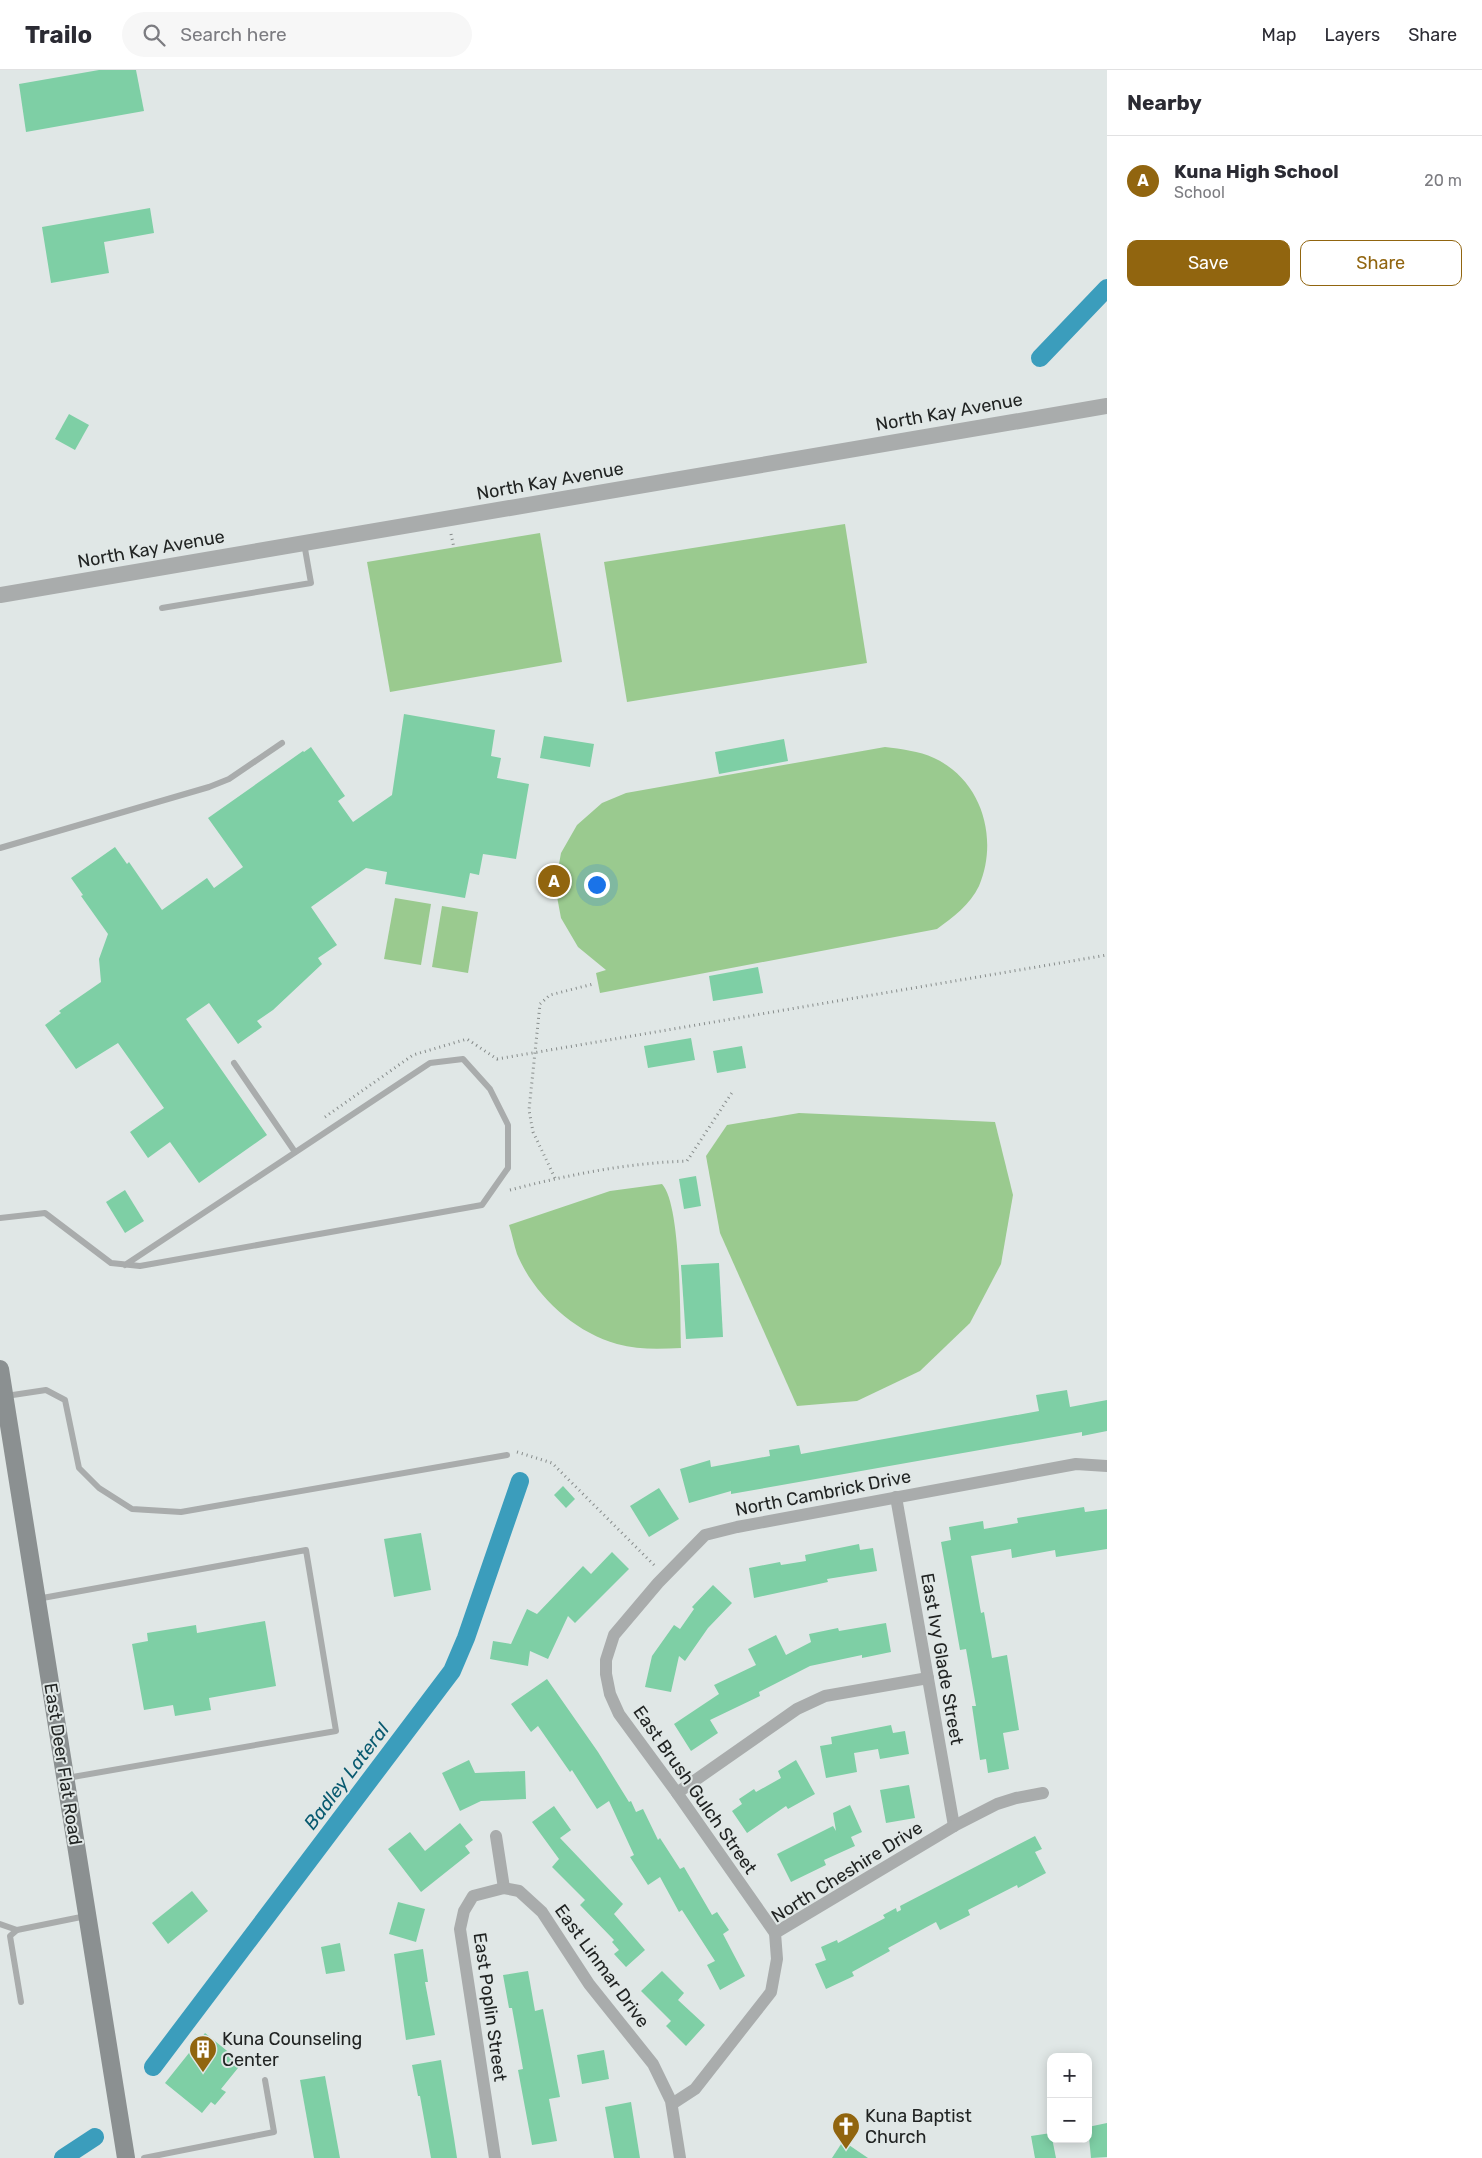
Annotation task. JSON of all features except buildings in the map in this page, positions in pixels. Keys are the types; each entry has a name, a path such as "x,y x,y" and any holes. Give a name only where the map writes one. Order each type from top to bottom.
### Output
{"main road":[{"name":"East Deer Flat Road","path":"0,1369 3,1400 37,1599 126,2158"}],"street":[{"name":"North Kay Avenue","path":"0,595 1107,406"},
{"name":"North Cambrick Drive","path":"606,1660 614,1635 658,1583 705,1535 737,1527 1076,1464 1107,1466"},
{"name":"East Ivy Glade Street","path":"896,1497 954,1826"},
{"name":"East Brush Gulch Street","path":"606,1660 606,1674 610,1694 619,1714 775,1933"},
{"path":"677,1793 797,1708 825,1696 928,1678"},
{"name":"North Cheshire Drive","path":"672,2104 695,2090 770,1992 777,1959 775,1933 954,1826 998,1804 1016,1798 1043,1793"},
{"path":"496,1836 504,1888"},
{"name":"East Linmar Drive","path":"504,1888 519,1892 542,1912 589,1984 653,2064 672,2104 680,2158"},
{"name":"East Poplin Street","path":"495,2158 460,1929 464,1911 473,1896 504,1888"}],"lane":[{"path":"162,608 311,583 304,543"},
{"path":"0,848 209,787 229,779 282,743"},
{"path":"0,1218 45,1213 111,1263 125,1265 140,1266 482,1205 508,1168 508,1125 490,1089 462,1059 430,1063 125,1265"},
{"path":"234,1063 295,1152"},
{"path":"3,1400 46,1390 65,1400 79,1468 99,1488 132,1509 181,1512 510,1454"},
{"path":"37,1599 306,1550 336,1731 66,1779"},
{"path":"21,2002 10,1936 17,1930 88,1915"},
{"path":"0,1924 17,1930"},
{"path":"144,2158 274,2132 265,2080"}],"path":[{"path":"451,534 454,548"},
{"path":"320,1121 413,1055 468,1039 497,1059 1107,955"},
{"path":"555,1178 533,1132 529,1110 533,1053 540,1004 550,995 593,984"},
{"path":"510,1190 555,1178 660,1162 686,1161 733,1091"},
{"path":"510,1454 517,1452 552,1463 655,1566"}],"green space":[{"path":"845,524 867,663 627,702 604,562"},
{"path":"540,533 562,662 390,692 367,562"},
{"path":"885,747 910,751 934,758 951,768 975,796 982,813 986,831 985,868 975,893 955,915 937,929 600,993 596,973 606,970 578,947 561,918 555,886 561,853 577,825 602,803 626,793"},
{"path":"395,898 431,904 421,965 384,959"},
{"path":"442,906 478,912 468,973 432,967"},
{"path":"799,1113 995,1122 1013,1195 1001,1264 970,1323 920,1371 857,1401 797,1406 720,1233 706,1156 727,1125"},
{"path":"662,1184 668,1195 676,1236 680,1287 681,1348 641,1348 617,1344 586,1331 557,1310 545,1297 524,1269 517,1254 509,1225 610,1191"}],"waterway":[{"name":"Badley Lateral","path":"1040,358 1107,288"},
{"name":"Badley Lateral","path":"153,2067 452,1671 466,1638 520,1481"},
{"name":"Badley Lateral","path":"63,2158 95,2137"}],"place":[{"name":"Kuna High School","path":"554,881"},
{"name":"Kuna Counseling Center","path":"203,2073"},
{"name":"Kuna Baptist Church","path":"846,2150"}]}
